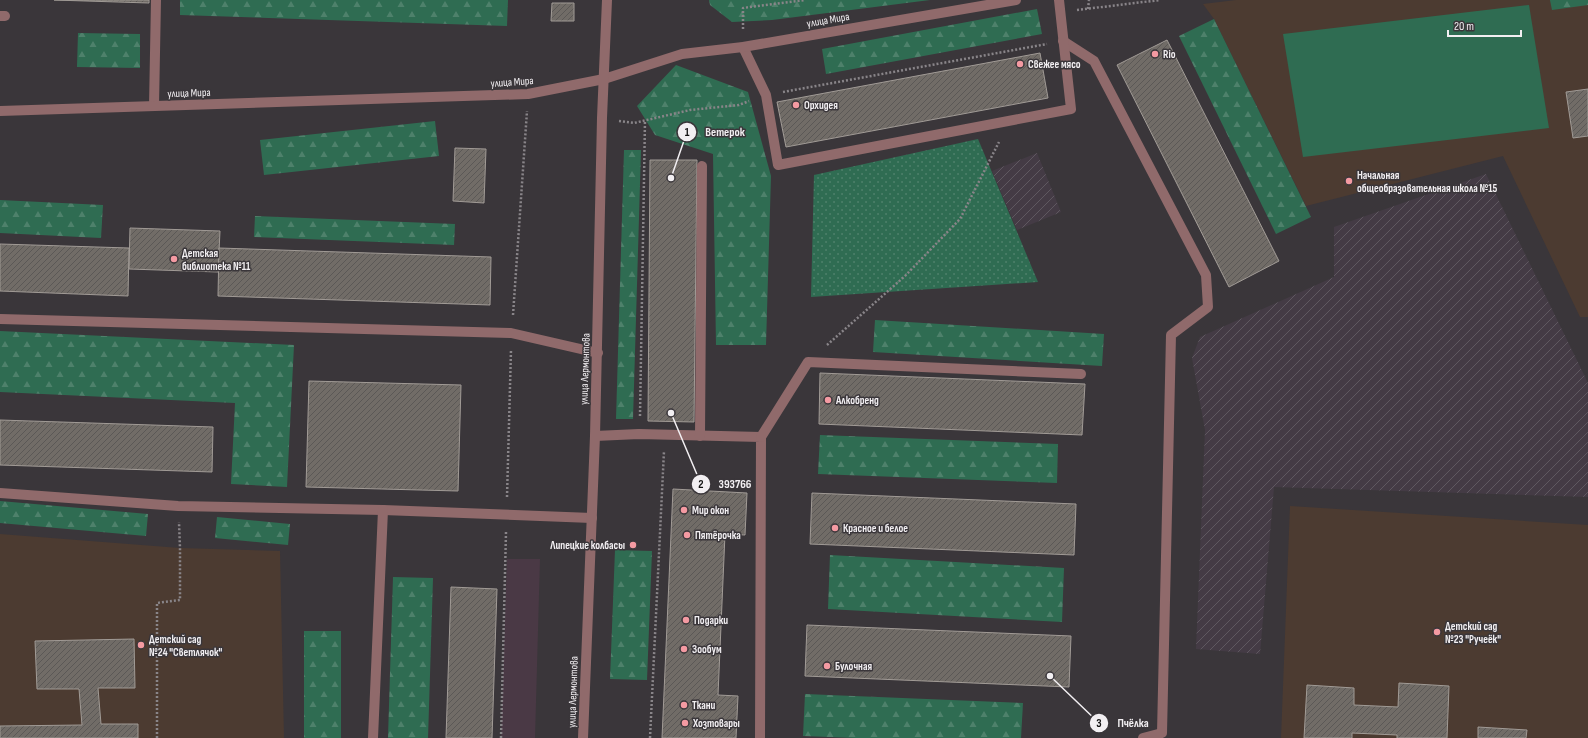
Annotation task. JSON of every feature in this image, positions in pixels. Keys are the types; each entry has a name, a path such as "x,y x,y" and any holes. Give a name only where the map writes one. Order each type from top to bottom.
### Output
{"street":[{"path":"154,106 156,0"},
{"name":"улица Лермонтова","path":"583,738 598,353 602,118 607,0"},
{"name":"улица Мира","path":"0,112 528,94 604,79 682,54 743,47 1016,0"},
{"path":"743,47 766,95 778,165 1071,109 1059,0"},
{"path":"1064,41 1094,61 1206,275 1208,307 1170,335 1162,733 1143,738"},
{"path":"700,436 702,166"},
{"path":"0,319 511,333 598,353"},
{"path":"760,738 761,437 808,362 1081,374"},
{"path":"595,436 640,434 761,437"},
{"path":"0,493 178,506 382,510 592,518"},
{"path":"373,738 382,510"}],"path":[{"path":"743,47 743,8 805,0"},
{"path":"1088,9 1089,0"},
{"path":"1060,12 1160,0"},
{"path":"602,118 634,123 690,110 739,105 766,95 1064,41"},
{"path":"507,500 511,333 528,94"},
{"path":"640,434 645,120"},
{"path":"808,362 905,276 960,219 1010,120"},
{"path":"650,738 664,435"},
{"path":"157,738 157,603 180,600 178,506"},
{"path":"501,738 506,532"}],"shaded area":[{"name":"Начальная общеобразовательная школа №15","path":"1236,0 1588,0 1588,317 1580,317 1503,156 1306,206 1214,19 1203,4"},
{"path":"1037,153 1061,212 1017,230 992,171"},
{"path":"1486,174 1588,383 1588,497 1274,487 1260,654 1196,649 1205,430 1192,358 1200,337 1334,277 1334,227"},
{"name":"Детский сад №23 \"Ручеёк\"","path":"1290,506 1588,525 1588,738 1281,738"},
{"name":"Детский сад №24 \"Светлячок\"","path":"0,534 180,548 280,551 284,738 0,738"},
{"path":"507,559 540,559 535,738 501,738"}],"green space":[{"path":"180,0 508,0 507,26 180,15"},
{"path":"709,0 930,0 772,20 732,22 710,5"},
{"path":"1550,0 1588,0 1588,5 1552,10"},
{"path":"1529,5 1549,128 1303,157 1283,34"},
{"path":"1037,9 1042,34 826,74 822,49"},
{"path":"1214,19 1311,217 1276,234 1179,36"},
{"path":"78,33 140,34 140,68 77,67"},
{"path":"676,65 748,92 771,176 766,345 716,345 713,154 655,135 637,106"},
{"path":"435,121 439,156 264,175 260,140"},
{"path":"978,139 1038,282 811,297 814,175"},
{"path":"624,150 641,150 633,419 616,419"},
{"path":"0,200 103,205 101,238 0,233"},
{"path":"255,216 455,224 454,245 254,237"},
{"path":"875,320 1104,334 1102,366 873,352"},
{"path":"0,331 294,345 287,487 231,484 235,403 0,392"},
{"path":"820,435 1058,444 1057,483 818,474"},
{"path":"0,501 148,514 146,536 0,523"},
{"path":"217,517 290,524 288,545 215,538"},
{"path":"615,550 652,551 647,680 610,679"},
{"path":"830,555 1064,568 1062,622 828,609"},
{"path":"393,577 433,578 428,738 388,738"},
{"path":"304,631 341,631 341,738 304,738"},
{"path":"805,694 1023,703 1021,738 855,738 803,736"}],"building":[{"path":"54,0 149,0 149,3"},
{"path":"552,3 574,3 574,21 551,21"},
{"path":"1167,40 1279,261 1229,287 1117,65"},
{"path":"1040,53 1048,98 786,147 777,102"},
{"path":"1588,89 1588,136 1573,138 1566,92"},
{"path":"455,148 486,149 484,203 453,201"},
{"path":"650,160 697,160 694,422 648,421"},
{"name":"Детская библиотека №11","path":"130,228 220,231 218,272 129,269"},
{"path":"0,244 129,248 128,296 0,291"},
{"path":"219,248 491,257 490,305 218,296"},
{"path":"820,373 1085,384 1082,435 819,424"},
{"path":"309,381 461,385 458,491 306,487"},
{"path":"0,420 213,427 212,472 0,465"},
{"path":"673,489 747,493 745,535 725,534 718,695 738,696 736,738 662,738"},
{"path":"812,493 1076,504 1074,555 810,544"},
{"path":"451,587 497,589 492,738 446,738"},
{"path":"807,625 1071,636 1069,687 805,676"},
{"path":"134,639 135,688 98,688 101,724 138,724 138,738 0,738 0,726 82,725 79,689 37,689 35,641"},
{"path":"1399,683 1449,686 1447,738 1397,738 1397,735 1352,733 1352,738 1304,738 1307,685 1354,688 1354,705 1398,707"},
{"path":"1478,727 1527,730 1526,738 1478,738"}],"place":[{"name":"Rio","path":"1155,54"},
{"name":"Свежее мясо","path":"1020,64"},
{"name":"Орхидея","path":"796,105"},
{"name":"Ветерок","path":"671,178"},
{"name":"Начальная общеобразовательная школа №15","path":"1349,181"},
{"name":"Детская библиотека №11","path":"174,259"},
{"name":"Алкобренд","path":"828,400"},
{"name":"393766","path":"671,413"},
{"name":"Мир окон","path":"684,510"},
{"name":"Красное и белое","path":"835,528"},
{"name":"Пятёрочка","path":"687,535"},
{"name":"Липецкие колбасы","path":"633,545"},
{"name":"Подарки","path":"686,620"},
{"name":"Детский сад №23 \"Ручеёк\"","path":"1437,632"},
{"name":"Детский сад №24 \"Светлячок\"","path":"141,645"},
{"name":"Зообум","path":"684,649"},
{"name":"Булочная","path":"827,666"},
{"name":"Пчёлка","path":"1050,676"},
{"name":"Ткани","path":"684,705"},
{"name":"Хозтовары","path":"685,723"}]}
